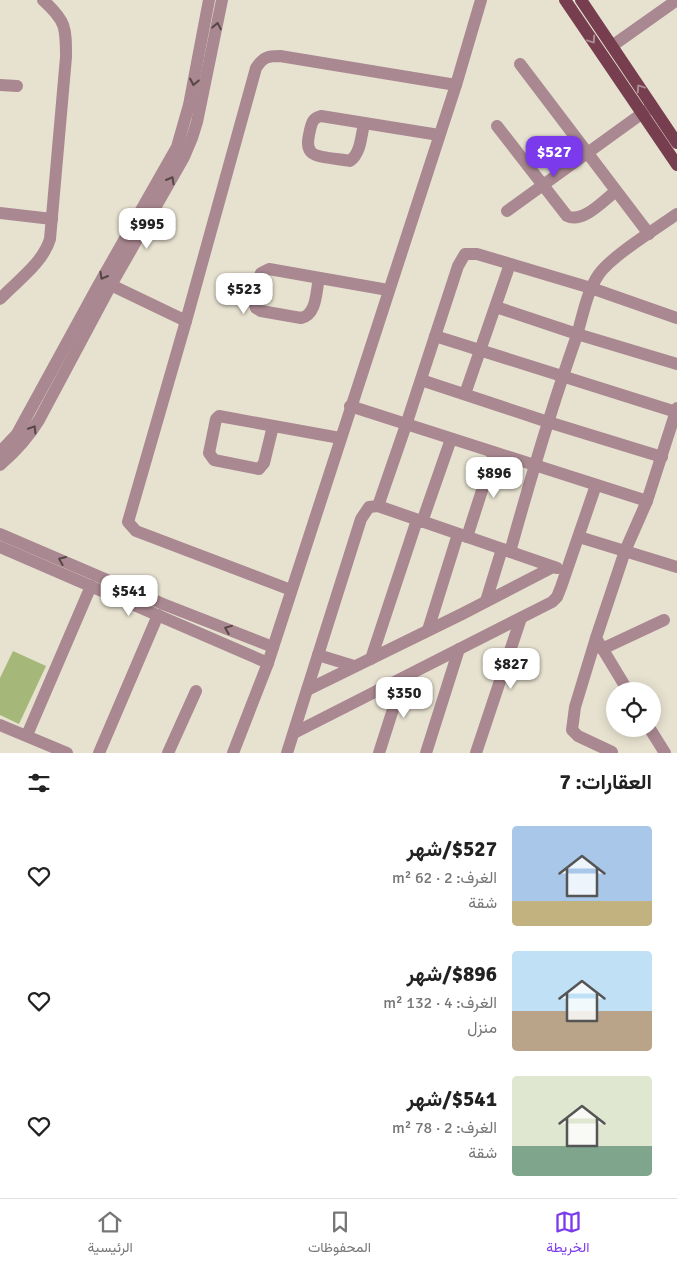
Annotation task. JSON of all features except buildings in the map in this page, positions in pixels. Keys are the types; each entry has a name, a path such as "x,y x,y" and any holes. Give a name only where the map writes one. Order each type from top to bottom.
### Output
{"main road":[{"path":"564,0 647,110 677,143"},
{"path":"581,0 612,46 677,165"}],"street":[{"path":"0,299 41,257 47,249 50,239 66,57 66,32 64,24 42,0"},
{"path":"0,452 5,439 26,419 176,147 189,105 209,0"},
{"path":"0,465 28,438 39,420 111,285 184,157 192,138 222,0"},
{"path":"233,753 268,663 350,406 456,85 481,0"},
{"path":"612,46 677,0"},
{"path":"292,590 136,531 128,522 256,68 266,56 280,56 456,85"},
{"path":"520,64 649,234"},
{"path":"0,85 17,86"},
{"path":"507,211 647,110"},
{"path":"364,124 358,152 355,158 350,161 312,153 308,148 312,122 315,118 321,116 439,135"},
{"path":"497,126 561,210 572,219 583,217 616,191"},
{"path":"0,212 52,219"},
{"path":"486,600 506,551 577,334 590,288 601,272 622,254 677,214"},
{"path":"378,506 458,266 465,254 477,254 590,288 677,318"},
{"path":"465,394 510,264"},
{"path":"319,278 312,310 306,317 301,318 262,312 256,308 254,301 260,276 265,270 319,278 388,290"},
{"path":"111,285 186,321"},
{"path":"496,307 677,364"},
{"path":"435,336 562,377 676,410 647,501 625,551 599,643 572,720 572,730 578,736 612,752"},
{"path":"421,380 662,457"},
{"path":"350,406 647,501"},
{"path":"273,426 264,463 259,469 214,460 210,457 209,453 217,417 221,416 340,438"},
{"path":"371,659 451,439"},
{"path":"428,630 494,453"},
{"path":"294,733 552,602 557,597 567,572 596,485"},
{"path":"287,753 361,519 369,507 378,506 567,572"},
{"path":"0,534 163,604 273,647"},
{"path":"579,537 677,567"},
{"path":"0,547 268,663"},
{"path":"307,690 553,567"},
{"path":"27,735 91,586"},
{"path":"99,753 158,615"},
{"path":"476,753 521,618"},
{"path":"599,643 664,620"},
{"path":"599,643 623,682"},
{"path":"426,753 460,649"},
{"path":"318,655 354,666"},
{"path":"379,753 403,678"},
{"path":"168,753 196,691"},
{"path":"1,728 27,735 64,753"},
{"path":"655,737 665,753"}],"green space":[{"path":"13,651 46,666 19,724 0,715 0,678"}]}
